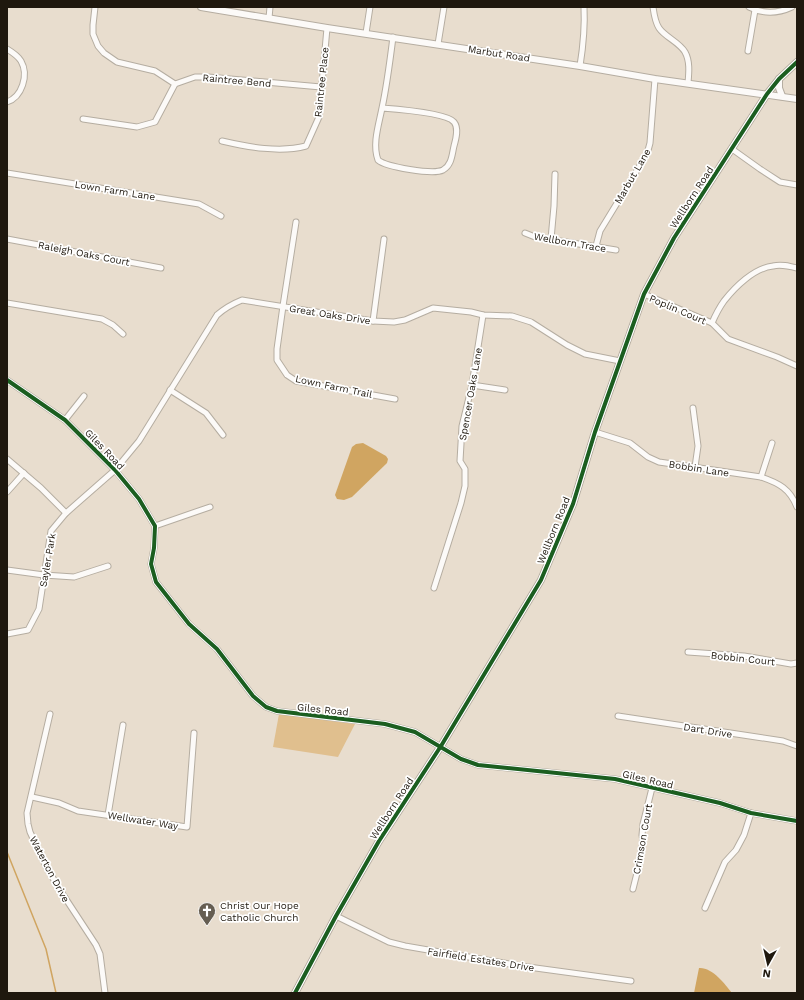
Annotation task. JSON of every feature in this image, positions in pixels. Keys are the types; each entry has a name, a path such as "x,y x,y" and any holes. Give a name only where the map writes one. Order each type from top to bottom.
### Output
{"street":[{"path":"83,119 137,127 155,122 175,84 155,72 118,62 104,53 98,46 93,34 95,7"},
{"name":"Marbut Road","path":"201,7 655,79 797,99"},
{"path":"269,18 270,7"},
{"path":"366,33 370,7"},
{"path":"438,44 444,7"},
{"path":"580,66 583,47 584,7"},
{"path":"653,7 660,28 685,52 689,64 688,83"},
{"path":"749,7 754,10 772,13 792,7"},
{"path":"748,51 754,10"},
{"name":"Raintree Place","path":"222,141 278,149 295,149 306,146 319,117 327,28"},
{"path":"382,108 443,116 454,121 456,126 455,142 451,161 447,167 434,172 388,165 381,163 378,160 376,149 378,126 394,37"},
{"path":"7,49 16,55 24,68 22,88 16,97 7,102"},
{"name":"Wellborn Road","path":"295,993 336,916 379,841 441,746 541,580 573,504 595,432 644,294 674,238 767,94 779,79 797,62"},
{"name":"Raintree Bend","path":"175,84 195,77 208,77 321,87"},
{"name":"Marbut Lane","path":"596,246 600,231 647,154 650,143 655,79"},
{"path":"779,79 779,88 782,96"},
{"path":"732,149 780,182 797,185"},
{"name":"Lown Farm Lane","path":"7,173 199,204 221,216"},
{"path":"551,239 555,174"},
{"name":"Lown Farm Trail","path":"296,222 277,349 277,360 287,375 296,381 395,399"},
{"name":"Wellborn Trace","path":"525,233 535,237 616,250"},
{"name":"Raleigh Oaks Court","path":"7,239 161,268"},
{"path":"372,321 384,239"},
{"path":"712,323 723,302 732,291 759,270 772,266 797,268"},
{"name":"Poplin Court","path":"644,294 712,323 728,339 797,366"},
{"name":"Great Oaks Drive","path":"115,470 138,441 217,315 225,307 242,300 372,321 394,322 405,320 433,308 484,315 512,316 531,322 567,345 585,354 620,361"},
{"path":"7,303 102,319 113,325 123,334"},
{"name":"Spencer Oaks Lane","path":"434,588 465,486 465,469 460,461 462,426 472,385 484,315"},
{"name":"Giles Road","path":"7,380 65,420 115,470 140,499 155,526 154,548 151,564 156,582 189,624 217,649 253,696 266,707 290,713 385,724 416,732 461,759 478,765 615,779 720,803 750,813 797,822"},
{"path":"472,385 504,390"},
{"path":"170,390 206,413 223,435"},
{"path":"65,420 84,396"},
{"path":"693,408 698,446 695,467"},
{"name":"Bobbin Lane","path":"595,432 630,443 648,458 659,462 761,477 777,482 793,498 797,507"},
{"path":"761,477 772,443"},
{"path":"7,460 41,488 66,513"},
{"name":"Sayler Park","path":"7,634 28,630 39,609 51,531 66,513 115,470"},
{"path":"7,492 24,474"},
{"path":"155,526 210,507"},
{"path":"7,570 74,577 108,566"},
{"name":"Bobbin Court","path":"688,652 744,656 791,664 797,663"},
{"name":"Waterton Drive","path":"50,714 32,797 27,813 28,824 30,832 46,866 96,945 100,954 106,993"},
{"name":"Dart Drive","path":"618,716 783,741 797,746"},
{"path":"108,815 123,725"},
{"name":"Wellwater Way","path":"32,797 59,803 78,811 187,827 194,733"},
{"name":"Crimson Court","path":"633,889 643,842 643,824 652,788"},
{"path":"705,908 725,862 736,850 744,835 750,813"},
{"name":"Fairfield Estates Drive","path":"336,916 389,942 405,946 521,966 631,981"}],"shaded area":[{"path":"363,443 386,456 388,459 387,463 352,497 344,500 337,499 335,495 352,447 356,444"},
{"path":"279,714 355,724 338,757 273,747"},
{"path":"699,968 704,968 713,973 732,993 694,993"}],"waterway":[{"path":"7,852 46,949 56,993"}],"cycle path":[{"path":"295,993 336,916 379,841 441,746 541,580 573,504 595,432 644,294 674,238 767,94 779,79 797,62"},
{"path":"7,380 65,420 115,470 139,499 155,526 154,548 151,564 156,582 189,624 217,649 253,696 266,707 277,711 385,724 415,732 461,759 478,765 615,779 720,803 751,813 797,821"}],"place":[{"name":"Christ Our Hope Catholic Church","path":"207,926"}]}
